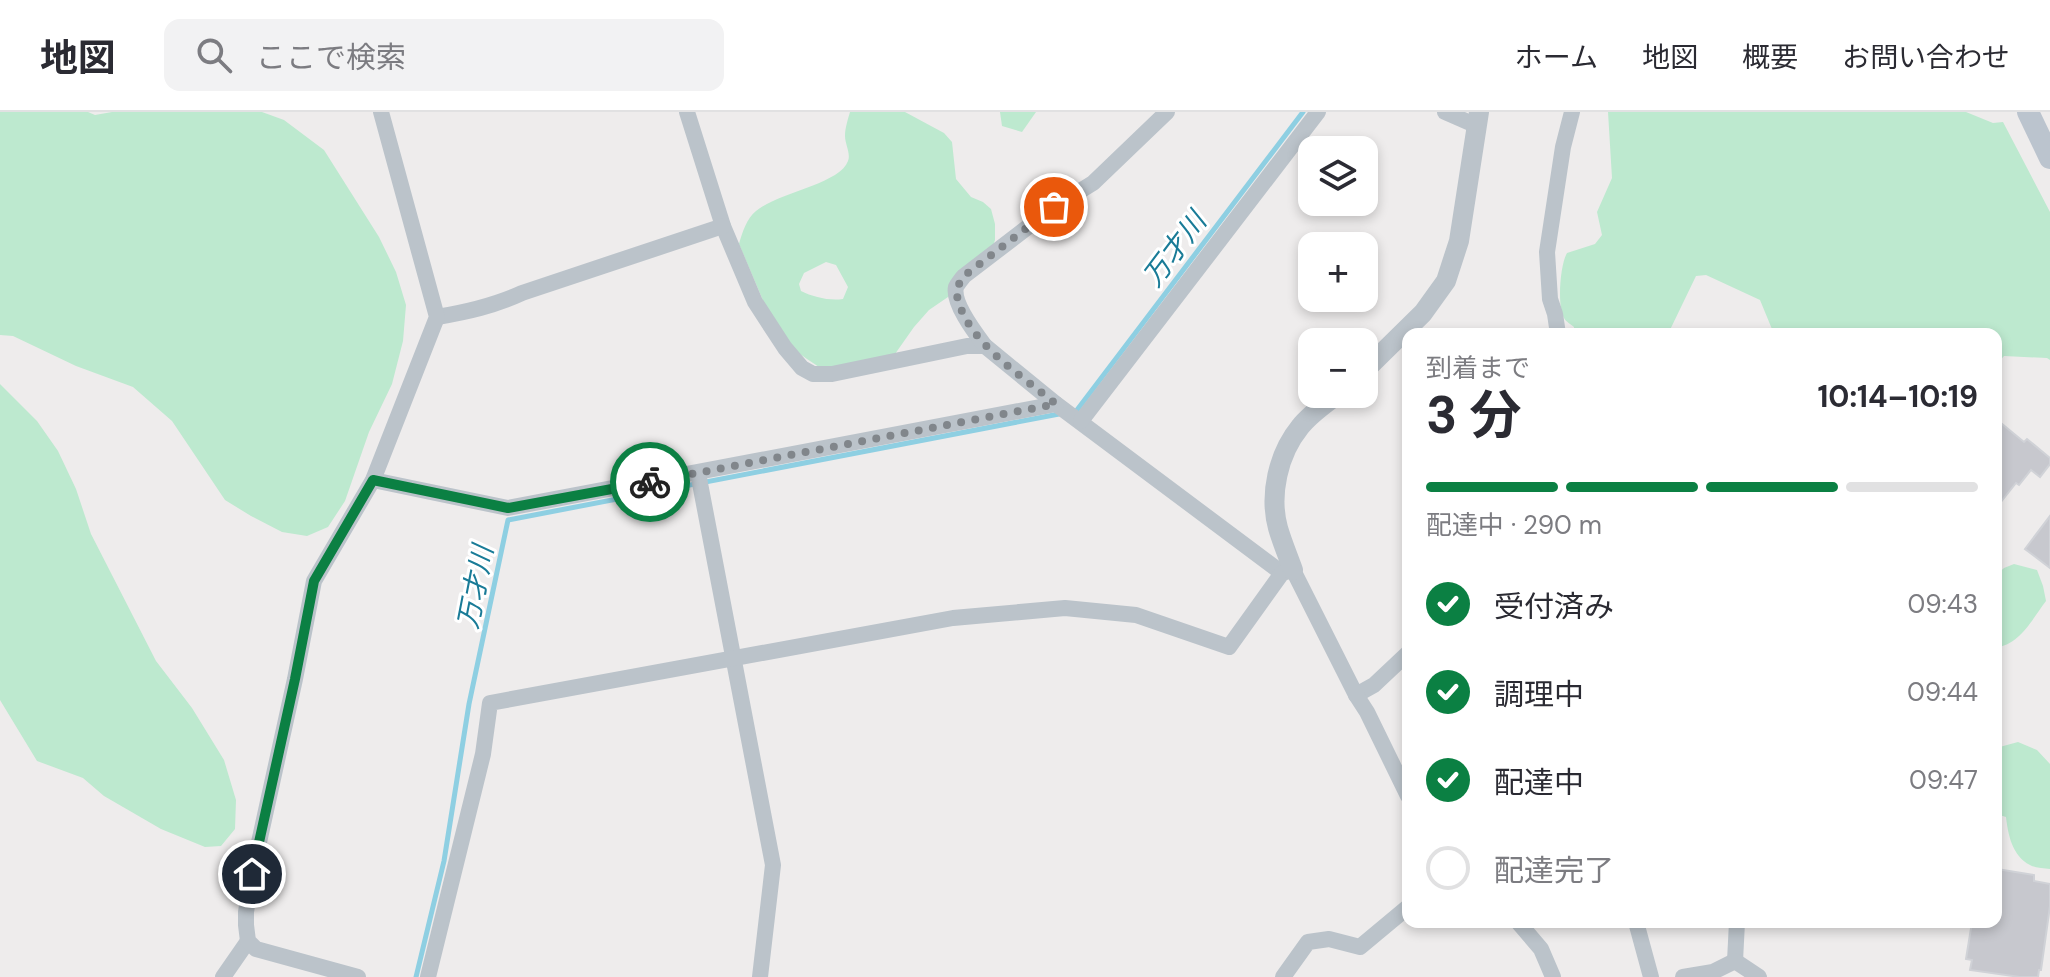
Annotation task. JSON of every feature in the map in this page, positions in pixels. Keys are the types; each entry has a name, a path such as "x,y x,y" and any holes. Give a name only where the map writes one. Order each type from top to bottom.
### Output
{"main road":[{"path":"2028,112 2050,158"}],"street":[{"path":"223,977 248,941 246,912 252,874 314,581 373,480 437,317 381,112"},
{"path":"687,112 723,226 755,302 785,348 809,373 832,374 967,346 985,346"},
{"path":"1167,112 1093,183 1054,207 964,276 956,289 957,297 967,320 985,346 1056,404 1287,571"},
{"path":"1081,421 1318,112"},
{"path":"1408,328 1446,281 1459,241 1478,119 1445,112"},
{"path":"1557,328 1550,299 1547,252 1563,147 1572,112"},
{"path":"437,317 499,304 522,293 723,226"},
{"path":"1378,357 1402,334"},
{"path":"373,480 508,508 699,480 1056,404"},
{"path":"1322,408 1302,425 1288,445 1275,489 1277,525 1287,571 1367,712 1402,784"},
{"path":"699,480 773,865 760,977"},
{"path":"428,977 480,768 490,703 953,618 1065,608 1136,615 1229,647 1287,571"},
{"path":"1356,695 1374,685 1402,659"},
{"path":"1283,977 1308,942 1329,939 1360,947 1402,912"},
{"path":"1523,928 1541,949 1553,977"},
{"path":"1638,928 1651,977"},
{"path":"1735,961 1737,928"},
{"path":"248,941 256,949 358,977"},
{"path":"1683,977 1713,972 1735,961"},
{"path":"1735,961 1759,977"}],"green space":[{"path":"0,112 88,112 95,115 112,112 262,112 284,120 324,150 379,237 396,272 406,305 403,341 392,384 369,432 345,501 328,527 307,536 282,532 251,516 225,500 172,421 133,387 76,366 13,336 0,335"},
{"path":"850,112 905,112 944,133 952,142 956,179 971,197 991,209 995,240 992,249 964,268 948,297 929,310 895,354 853,366 819,367 793,349 765,305 739,244 747,222 756,211 843,169 849,158 845,136","holes":["826,262 836,265 848,287 843,299 821,298 801,291 799,284 804,273"]},
{"path":"1000,112 1036,112 1022,132 1002,126"},
{"path":"1608,112 1966,112 1993,123 2003,122 2050,212 2050,360 2002,358 2002,328 1772,328 1760,300 1706,275 1696,276 1671,328 1574,328 1562,312 1561,276 1565,259 1567,253 1595,244 1602,235 1597,212 1612,178"},
{"path":"0,384 37,421 58,451 76,489 91,534 156,661 192,708 224,760 236,800 235,829 221,846 205,847 161,829 104,796 83,778 37,761 0,700"},
{"path":"2014,564 2037,570 2046,601 2031,623 2012,642 2002,646 2002,570"},
{"path":"2018,742 2037,750 2050,764 2050,869 2032,866 2015,850 2006,817 2002,816 2002,746"}],"building":[{"path":"2002,424 2050,458 2050,464 2040,477 2031,470 2019,485 2016,483 2002,500"},
{"path":"2050,516 2050,568 2025,549"},
{"path":"2002,870 2034,875 2034,881 2050,884 2050,906 2038,977 1970,970 1972,960 1966,959 1971,928 2002,928"}],"waterway":[{"name":"万才川","path":"1077,410 1303,112"},
{"name":"万才川","path":"416,977 444,861 469,704 508,520 1059,414"}],"way so far":[{"path":"650,482 1056,404 985,346 961,309 956,289 964,276 1054,207"}],"route":[{"path":"252,874 314,581 373,480 508,508 650,482"}]}
